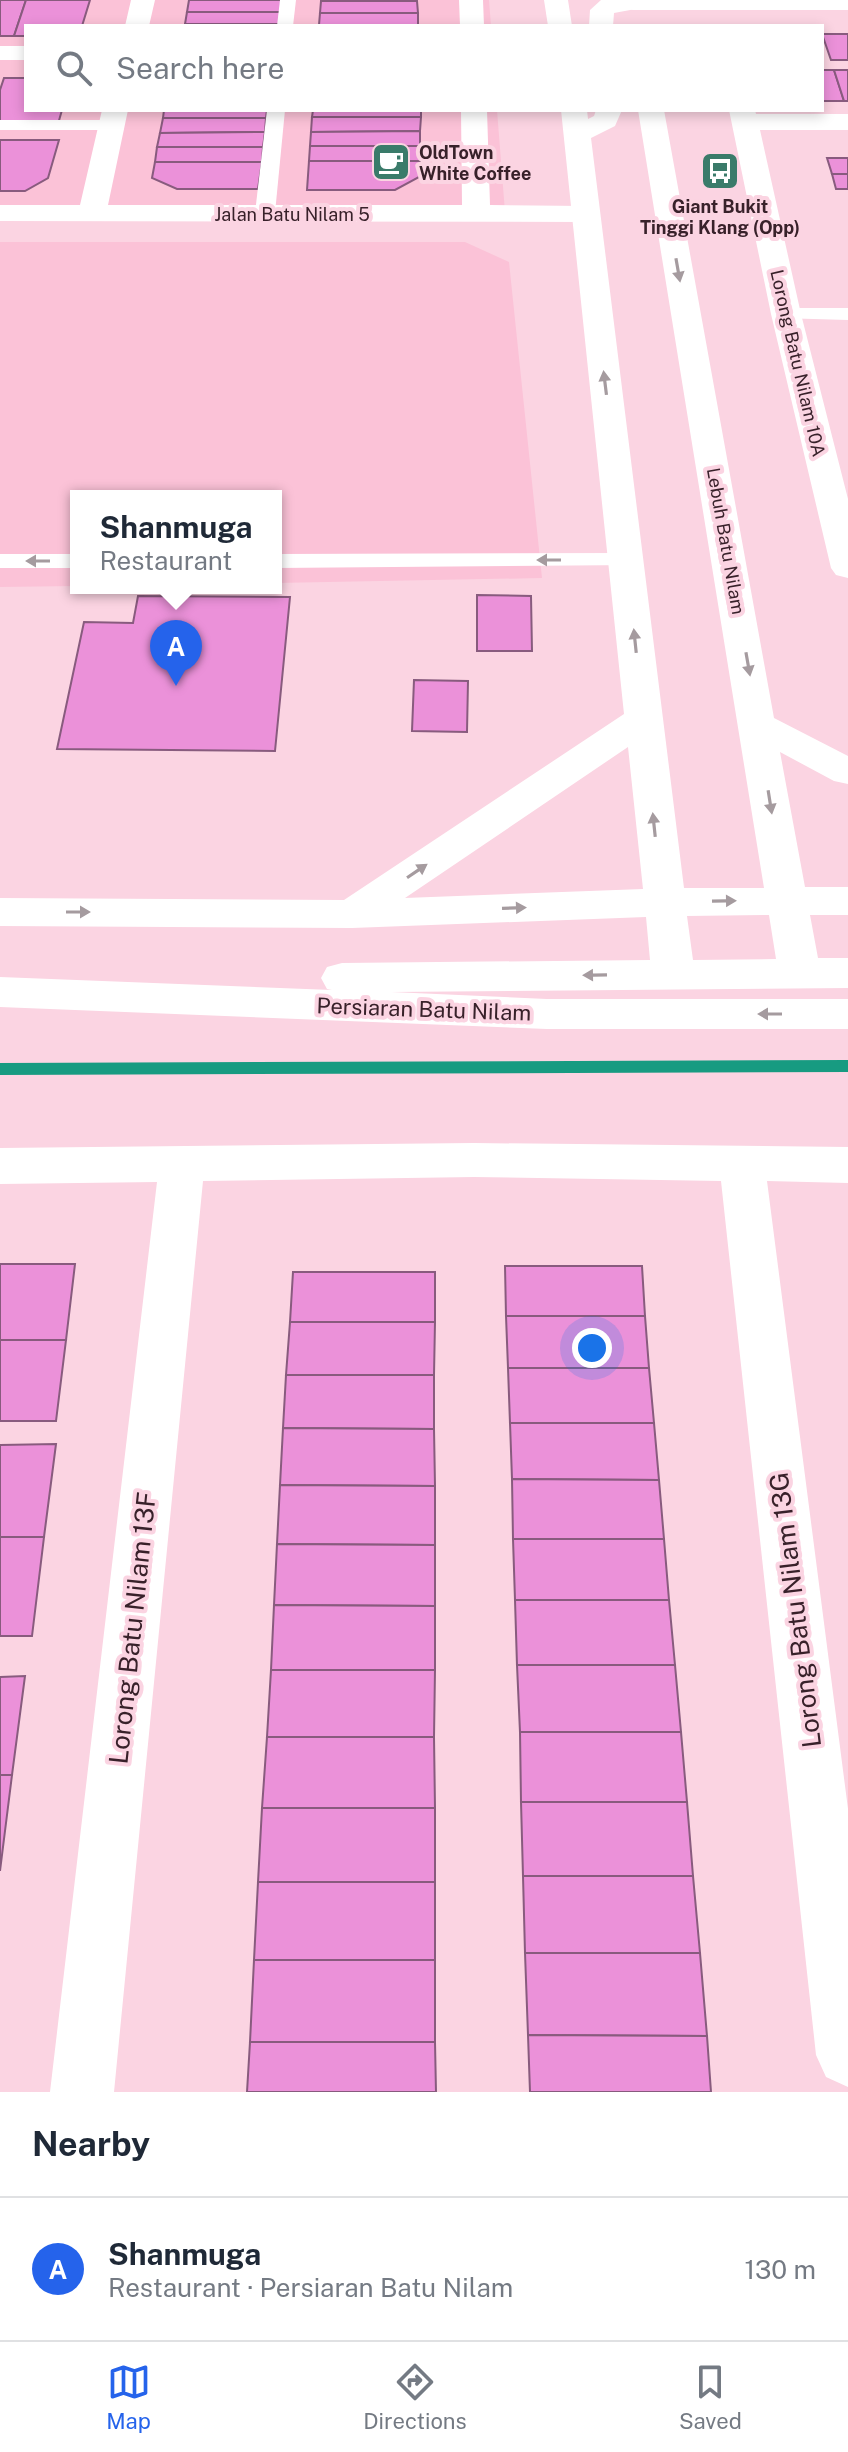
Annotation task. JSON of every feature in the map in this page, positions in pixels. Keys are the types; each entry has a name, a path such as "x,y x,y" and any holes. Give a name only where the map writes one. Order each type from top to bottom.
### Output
{"main road":[{"path":"137,24 143,0"},
{"path":"471,0 472,24"},
{"path":"556,0 560,24"},
{"path":"601,24 602,10 611,4 634,10 722,10 848,3"},
{"path":"0,53 24,53"},
{"path":"474,112 476,215"},
{"path":"608,112 606,120 576,122 584,214 627,560 662,902 673,974"},
{"name":"Lebuh Batu Nilam","path":"651,112 799,972"},
{"path":"743,116 848,122"},
{"name":"Lorong Batu Nilam 10A","path":"743,116 786,314 848,568"},
{"path":"92,213 113,117"},
{"name":"Jalan Batu Nilam 5","path":"0,213 584,214"},
{"path":"352,914 643,719"},
{"path":"759,725 848,772"},
{"path":"0,912 352,914 662,902 848,901"},
{"name":"Persiaran Batu Nilam","path":"0,982 848,973"},
{"name":"Persiaran Batu Nilam","path":"0,992 547,1014 848,1014"},
{"path":"0,1166 474,1160 848,1165"},
{"name":"Lorong Batu Nilam 13F","path":"82,2092 182,1163"},
{"name":"Lorong Batu Nilam 13G","path":"742,1164 848,2055"}],"lane":[{"path":"285,24 288,0"},
{"path":"265,213 276,112"},
{"path":"0,125 113,117"},
{"path":"786,314 848,314"},
{"path":"282,561 627,560"},
{"path":"0,561 70,561"}],"shaded area":[{"path":"0,0 489,0 491,24 24,24 24,112 497,112 505,212 0,214"},
{"path":"0,242 465,242 509,262 542,578 282,583 282,490 70,490 70,586 0,587"}],"building":[{"path":"0,0 26,0 14,36 0,36"},
{"path":"26,0 90,0 83,24 24,24 24,36 14,36"},
{"path":"189,0 286,0 285,12 187,12"},
{"path":"321,1 417,1 418,13 320,13"},
{"path":"187,12 285,12 284,24 185,24"},
{"path":"320,13 418,13 418,24 319,24"},
{"path":"824,34 848,34 848,60 831,60"},
{"path":"824,70 834,70 844,101 824,101"},
{"path":"834,70 848,70 848,101 844,101"},
{"path":"4,78 24,78 24,112 61,112 58,124 0,124 0,90"},
{"path":"164,112 267,112 266,118 163,118"},
{"path":"313,112 421,112 421,117 312,117"},
{"path":"312,117 421,117 420,131 311,132"},
{"path":"163,118 266,118 265,132 160,133"},
{"path":"420,131 420,146 310,146 311,132"},
{"path":"265,132 263,147 157,147 160,133"},
{"path":"0,140 59,140 48,178 25,191 0,191"},
{"path":"310,146 420,146 420,161 309,161"},
{"path":"157,147 263,147 262,162 155,162"},
{"path":"827,158 848,158 848,174 832,174"},
{"path":"309,161 420,161 421,176 395,190 307,190"},
{"path":"155,162 262,162 258,189 177,189 152,178"},
{"path":"832,174 848,174 848,189 836,189"},
{"path":"477,595 531,596 532,651 477,651"},
{"path":"138,596 290,597 275,751 57,749 84,622 133,623"},
{"path":"414,680 468,681 467,732 412,731"},
{"path":"0,1264 75,1264 66,1340 0,1340"},
{"path":"505,1266 642,1266 645,1316 506,1316"},
{"path":"293,1272 435,1272 435,1322 290,1322"},
{"path":"506,1316 645,1316 649,1368 508,1368"},
{"path":"290,1322 435,1322 434,1375 286,1375"},
{"path":"0,1340 66,1340 56,1421 0,1421"},
{"path":"508,1368 649,1368 654,1423 510,1423"},
{"path":"286,1375 434,1375 434,1429 283,1428"},
{"path":"510,1423 654,1423 659,1480 512,1479"},
{"path":"283,1428 434,1429 435,1486 280,1485"},
{"path":"56,1444 44,1537 0,1537 0,1445"},
{"path":"512,1479 659,1480 664,1539 513,1539"},
{"path":"280,1485 435,1486 435,1545 277,1544"},
{"path":"0,1537 44,1537 32,1636 0,1636"},
{"path":"513,1539 664,1539 669,1600 515,1600"},
{"path":"277,1544 435,1545 435,1606 274,1605"},
{"path":"515,1600 669,1600 675,1665 517,1665"},
{"path":"274,1605 435,1606 435,1670 271,1670"},
{"path":"517,1665 675,1665 681,1732 520,1732"},
{"path":"271,1670 435,1670 434,1737 267,1737"},
{"path":"25,1676 12,1775 0,1775 0,1677"},
{"path":"520,1732 681,1732 687,1802 521,1802"},
{"path":"267,1737 434,1737 435,1808 262,1808"},
{"path":"0,1775 12,1775 0,1871"},
{"path":"521,1802 687,1802 693,1876 523,1876"},
{"path":"262,1808 435,1808 435,1882 258,1882"},
{"path":"523,1876 693,1876 700,1953 525,1953"},
{"path":"258,1882 435,1882 435,1960 254,1960"},
{"path":"525,1953 700,1953 707,2036 528,2035"},
{"path":"254,1960 435,1960 435,2042 250,2042"},
{"path":"528,2035 707,2036 711,2092 530,2092"},
{"path":"250,2042 435,2042 436,2092 247,2092"}],"waterway":[{"path":"0,1069 848,1066"}],"place":[{"name":"OldTown White Coffee","path":"391,162"},
{"name":"Giant Bukit Tinggi Klang (Opp)","path":"720,171"},
{"name":"Shanmuga","path":"176,686"}]}
